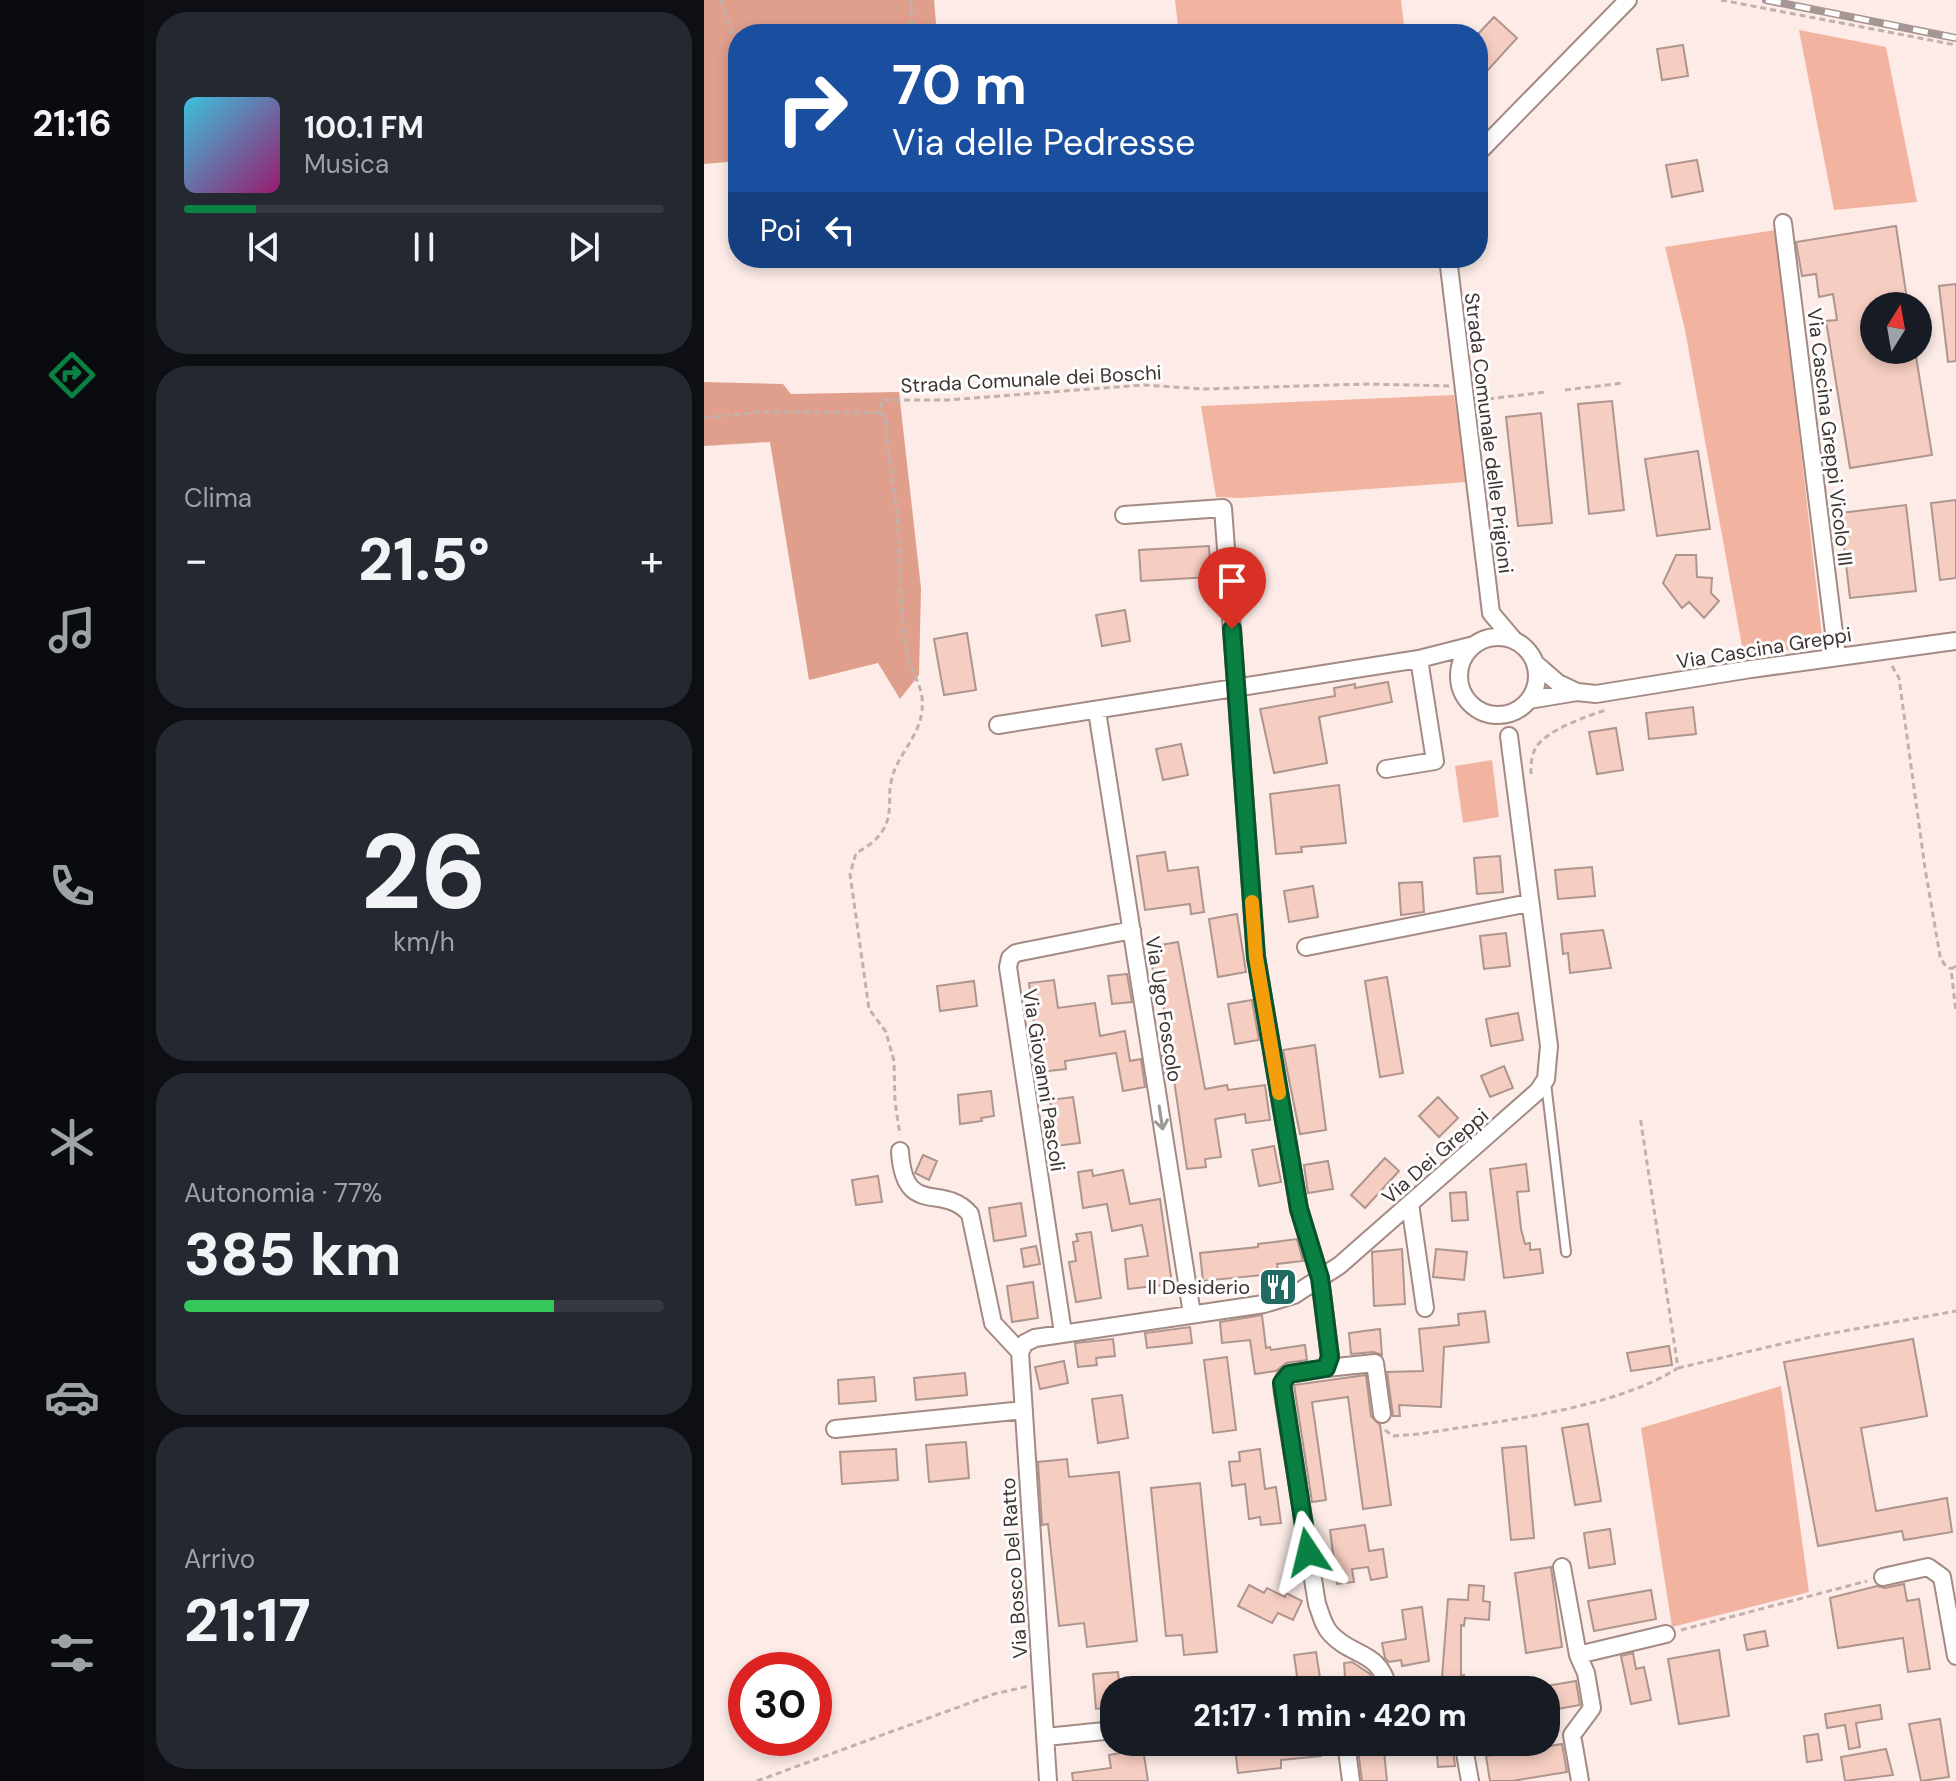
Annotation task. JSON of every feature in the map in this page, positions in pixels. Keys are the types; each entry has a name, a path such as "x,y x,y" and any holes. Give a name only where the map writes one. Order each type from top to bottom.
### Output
{"street":[{"path":"1488,143 1628,0"},
{"name":"Via Cascina Greppi Vicolo III","path":"1783,223 1837,657"},
{"name":"Strada Comunale delle Prigioni","path":"1449,268 1491,613"},
{"path":"1124,515 1223,508 1256,957 1299,1209 1320,1278 1330,1357 1326,1368"},
{"path":"1459,682 1459,668 1465,655 1476,644 1491,613 1535,663 1558,683 1577,692"},
{"path":"998,725 1419,659 1499,636 1513,639"},
{"name":"Via Cascina Greppi","path":"1524,705 1577,692 1596,694 1956,641"},
{"path":"1419,659 1441,665 1459,682 1467,700 1486,713 1509,736"},
{"path":"1386,769 1435,761 1419,659"},
{"path":"1535,663 1537,676 1524,705 1512,722 1509,736 1549,1046 1546,1079"},
{"path":"1486,713 1508,714 1524,705"},
{"name":"Via Ugo Foscolo","path":"1097,711 1192,1314"},
{"path":"1306,947 1529,903"},
{"name":"Via Giovanni Pascoli","path":"1063,1333 1008,967 1010,958 1016,953 1132,930"},
{"name":"Via Dei Greppi","path":"1020,1352 1025,1343 1035,1338 1294,1295 1340,1265 1527,1103 1546,1079"},
{"path":"900,1151 901,1167 910,1187 917,1194 958,1204 970,1214 993,1323 1020,1352"},
{"path":"1410,1204 1425,1308"},
{"name":"Via Bosco Del Ratto","path":"1020,1352 1048,1781"},
{"path":"1382,1414 1375,1363 1289,1374 1282,1383 1317,1604 1332,1635 1370,1657 1385,1676"},
{"path":"835,1429 1024,1410"},
{"path":"1562,1567 1578,1655 1586,1673 1592,1708 1572,1735 1580,1781"},
{"path":"1883,1577 1928,1567 1942,1577 1956,1656"},
{"path":"1578,1655 1666,1634"},
{"path":"1046,1737 1100,1731"},
{"path":"1348,1756 1351,1781"},
{"path":"1466,1756 1470,1781"}],"lane":[{"path":"1546,1079 1566,1252"}],"path":[{"path":"721,0 729,24"},
{"path":"911,0 912,24"},
{"path":"1721,0 1956,45"},
{"path":"1565,390 1623,383"},
{"name":"Strada Comunale dei Boschi","path":"704,418 759,412 879,413 885,400 947,400 1143,385 1203,389 1368,384 1464,388"},
{"path":"1488,399 1546,392"},
{"path":"879,413 885,415 891,482 896,500 908,658 922,697 921,715 919,726 891,782 891,803 886,824 873,842 856,853 850,874 869,1009 886,1032 894,1061 900,1151"},
{"path":"1890,650 1891,663 1899,678 1940,956 1951,969 1956,1012"},
{"path":"1530,786 1532,759 1544,739 1597,712"},
{"path":"1951,969 1956,966"},
{"path":"1640,1116 1678,1368"},
{"path":"1382,1414 1386,1432 1393,1436 1420,1434 1591,1403 1648,1383 1678,1368 1811,1337 1956,1311"},
{"path":"1666,1634 1883,1577"},
{"path":"757,1781 994,1694 1042,1682"}],"shaded area":[{"path":"704,0 934,0 936,24 728,24 728,162 704,164"},
{"path":"1175,0 1401,0 1404,24 1178,24"},
{"path":"1799,30 1886,47 1917,202 1834,210"},
{"path":"1776,230 1823,645 1744,657 1685,330 1665,247"},
{"path":"704,382 783,384 791,394 899,392 921,588 919,675 900,699 878,663 809,680 770,442 704,446"},
{"path":"1454,395 1467,482 1241,498 1216,497 1201,406"},
{"path":"1492,760 1499,817 1463,823 1455,766"},
{"path":"1781,1386 1809,1592 1672,1627 1641,1428"}],"building":[{"path":"1494,17 1517,38 1488,70 1488,24"},
{"path":"1683,45 1688,76 1662,80 1657,49"},
{"path":"1697,160 1703,191 1672,197 1666,165"},
{"path":"1896,226 1906,292 1860,292 1860,364 1917,364 1932,455 1850,468 1826,321 1837,320 1833,294 1819,297 1816,274 1802,276 1796,242"},
{"path":"1956,284 1956,361 1948,362 1939,286"},
{"path":"1612,401 1624,510 1589,514 1578,404"},
{"path":"1541,413 1552,523 1518,526 1506,417"},
{"path":"1698,451 1710,529 1657,536 1645,459"},
{"path":"1956,500 1956,578 1940,580 1931,503"},
{"path":"1906,505 1916,591 1850,598 1840,513"},
{"path":"1209,546 1211,577 1141,581 1139,550"},
{"path":"1676,555 1696,555 1697,577 1712,578 1711,593 1719,601 1704,618 1689,602 1682,608 1663,583"},
{"path":"1125,610 1130,641 1102,646 1096,615"},
{"path":"967,633 976,690 944,695 934,639"},
{"path":"1388,682 1392,702 1319,717 1327,763 1274,773 1260,709 1335,696 1334,688"},
{"path":"1693,707 1696,734 1649,739 1646,713"},
{"path":"1616,728 1623,770 1597,774 1589,732"},
{"path":"1181,744 1188,775 1163,780 1156,749"},
{"path":"1339,785 1346,843 1301,847 1302,852 1276,854 1270,794"},
{"path":"1165,852 1168,871 1198,867 1204,912 1191,914 1190,904 1145,910 1137,856"},
{"path":"1500,856 1503,892 1477,894 1474,858"},
{"path":"1592,867 1595,896 1558,899 1555,870"},
{"path":"1422,882 1424,912 1401,915 1399,883"},
{"path":"1313,886 1318,917 1289,922 1284,891"},
{"path":"1237,914 1246,972 1218,977 1209,919"},
{"path":"1603,930 1611,968 1570,973 1568,953 1563,954 1561,934"},
{"path":"1506,933 1510,966 1484,969 1480,936"},
{"path":"1178,942 1205,1089 1227,1085 1228,1090 1265,1085 1270,1120 1246,1123 1245,1114 1215,1119 1221,1157 1205,1159 1206,1167 1187,1169 1173,1073 1165,1074 1162,1056 1167,1055 1166,1047 1169,1046 1160,982 1155,983 1149,947"},
{"path":"1127,974 1132,1002 1112,1004 1108,976"},
{"path":"1387,977 1403,1073 1380,1077 1365,981"},
{"path":"1054,980 1058,1008 1095,1003 1100,1036 1125,1031 1130,1061 1141,1059 1145,1087 1123,1091 1116,1053 1065,1061 1066,1069 1040,1072 1029,983"},
{"path":"974,981 977,1006 940,1011 937,986"},
{"path":"1252,1000 1259,1040 1235,1044 1228,1004"},
{"path":"1518,1013 1523,1040 1491,1046 1486,1019"},
{"path":"1315,1045 1326,1130 1300,1134 1283,1050"},
{"path":"1504,1066 1513,1088 1490,1097 1481,1076"},
{"path":"991,1091 994,1116 960,1124 958,1095"},
{"path":"1073,1097 1080,1143 1056,1146 1050,1100"},
{"path":"1438,1097 1458,1118 1439,1137 1419,1116"},
{"path":"1274,1146 1281,1182 1259,1186 1252,1150"},
{"path":"923,1155 937,1161 929,1180 915,1173"},
{"path":"1385,1158 1399,1171 1365,1208 1351,1195"},
{"path":"1328,1161 1333,1189 1308,1193 1304,1165"},
{"path":"1526,1164 1529,1191 1517,1192 1521,1229 1525,1244 1530,1243 1530,1250 1540,1249 1543,1273 1504,1278 1490,1169"},
{"path":"1092,1170 1093,1176 1123,1170 1130,1204 1160,1199 1172,1284 1128,1289 1125,1259 1148,1256 1142,1225 1112,1231 1107,1204 1083,1208 1078,1172"},
{"path":"878,1176 882,1202 856,1205 852,1180"},
{"path":"1466,1192 1468,1220 1452,1221 1450,1193"},
{"path":"1021,1203 1026,1236 994,1241 989,1208"},
{"path":"1091,1232 1101,1298 1076,1302 1069,1262 1076,1261 1073,1242 1078,1241 1076,1234"},
{"path":"1297,1239 1303,1261 1277,1264 1280,1288 1264,1292 1262,1275 1203,1281 1200,1253"},
{"path":"1036,1246 1040,1264 1024,1267 1021,1249"},
{"path":"1402,1249 1405,1304 1374,1306 1372,1252"},
{"path":"1436,1249 1467,1252 1464,1280 1433,1277"},
{"path":"1033,1282 1038,1318 1012,1322 1007,1286"},
{"path":"1485,1311 1489,1342 1444,1347 1441,1407 1399,1405 1400,1416 1393,1416 1387,1372 1423,1371 1419,1329 1459,1325 1458,1314"},
{"path":"1262,1315 1266,1348 1305,1345 1307,1360 1286,1363 1276,1371 1255,1374 1250,1340 1222,1343 1220,1322"},
{"path":"1190,1327 1192,1343 1147,1348 1145,1333"},
{"path":"1380,1329 1382,1355 1374,1352 1351,1354 1349,1333"},
{"path":"1113,1339 1115,1356 1096,1358 1097,1365 1078,1367 1075,1343"},
{"path":"1913,1339 1927,1416 1861,1428 1876,1511 1947,1498 1952,1532 1904,1540 1902,1531 1818,1546 1784,1362"},
{"path":"1669,1346 1672,1365 1631,1371 1627,1353"},
{"path":"1227,1357 1236,1430 1213,1433 1204,1360"},
{"path":"1064,1361 1068,1383 1040,1389 1035,1367"},
{"path":"965,1373 967,1395 916,1400 914,1378"},
{"path":"1366,1375 1371,1416 1380,1425 1391,1505 1363,1509 1348,1397 1312,1402 1326,1500 1312,1502 1294,1385"},
{"path":"874,1377 876,1401 839,1404 838,1380"},
{"path":"1122,1395 1128,1438 1098,1443 1092,1399"},
{"path":"1588,1424 1601,1501 1575,1505 1562,1428"},
{"path":"966,1442 969,1478 929,1482 926,1445"},
{"path":"1526,1446 1534,1538 1511,1540 1502,1448"},
{"path":"896,1449 898,1480 842,1484 840,1452"},
{"path":"1260,1449 1265,1489 1276,1487 1281,1523 1261,1525 1260,1517 1249,1519 1245,1484 1232,1486 1229,1462 1240,1461 1239,1452"},
{"path":"1067,1459 1069,1477 1119,1472 1137,1641 1087,1647 1084,1623 1059,1626 1048,1524 1042,1525 1038,1462"},
{"path":"1200,1483 1217,1652 1184,1655 1182,1635 1166,1636 1151,1488"},
{"path":"1365,1525 1369,1551 1383,1549 1387,1577 1371,1580 1368,1567 1352,1569 1354,1582 1337,1584 1330,1530"},
{"path":"1610,1529 1615,1564 1589,1568 1584,1533"},
{"path":"1551,1567 1562,1647 1526,1653 1515,1573"},
{"path":"1904,1584 1907,1601 1919,1599 1930,1669 1908,1672 1903,1638 1838,1648 1830,1598 1877,1586 1885,1588"},
{"path":"1249,1585 1264,1593 1267,1588 1302,1601 1293,1620 1278,1613 1272,1623 1238,1606"},
{"path":"1469,1585 1484,1586 1483,1601 1490,1602 1489,1620 1465,1618 1464,1626 1461,1625 1461,1676 1442,1676 1448,1599 1468,1600"},
{"path":"1651,1590 1656,1619 1594,1631 1588,1601"},
{"path":"1422,1607 1429,1661 1402,1666 1401,1660 1389,1662 1382,1643 1406,1639 1402,1610"},
{"path":"1765,1631 1768,1646 1747,1650 1744,1635"},
{"path":"1719,1650 1729,1716 1679,1724 1668,1659"},
{"path":"1316,1652 1320,1676 1297,1676 1294,1655"},
{"path":"1633,1653 1636,1669 1644,1667 1651,1700 1631,1704 1621,1656"},
{"path":"1352,1662 1371,1676 1345,1676 1344,1663"},
{"path":"1118,1672 1118,1676 1100,1676 1100,1709 1096,1709 1093,1674"},
{"path":"1576,1681 1580,1705 1560,1709 1560,1684"},
{"path":"1880,1705 1882,1719 1856,1723 1860,1747 1849,1749 1845,1725 1827,1728 1825,1714"},
{"path":"1940,1719 1949,1777 1921,1781 1909,1724"},
{"path":"1818,1734 1822,1760 1807,1762 1804,1736"},
{"path":"1560,1744 1567,1772 1512,1781 1490,1781 1486,1756 1560,1756"},
{"path":"1886,1749 1893,1775 1845,1781 1841,1757"},
{"path":"1109,1756 1144,1756 1148,1781 1073,1781 1072,1773 1111,1768"},
{"path":"1236,1756 1321,1756 1281,1760 1281,1768 1238,1773"},
{"path":"1359,1756 1384,1756 1387,1781 1362,1781"},
{"path":"1437,1756 1454,1756 1455,1766 1438,1767"}],"railway":[{"path":"1766,0 1956,38"}],"slow traffic":[{"path":"1252,902 1256,957 1279,1093"}],"place":[{"name":"Il Desiderio","path":"1278,1287"}],"route":[{"path":"1232,629 1256,957 1299,1209 1320,1278 1330,1357 1326,1368 1289,1374 1282,1383 1308,1552"}]}
